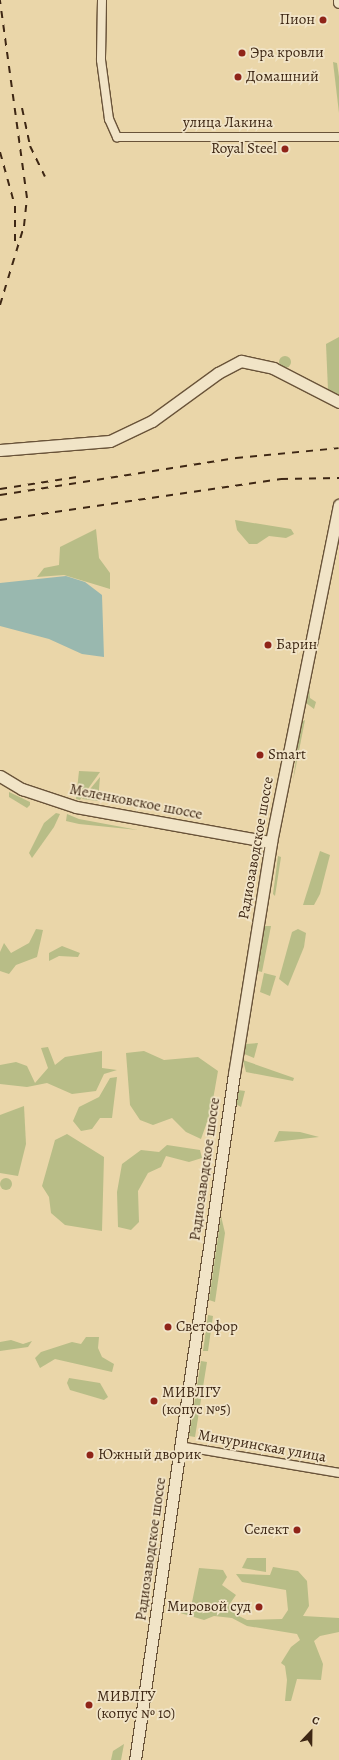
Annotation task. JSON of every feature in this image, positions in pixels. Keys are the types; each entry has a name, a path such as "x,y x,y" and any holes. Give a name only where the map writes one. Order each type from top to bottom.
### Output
{"street":[{"name":"улица Лакина","path":"102,0 101,60 109,119 117,137 339,136"},
{"path":"0,450 110,441 152,421 218,373 241,361 266,365 339,402"},
{"name":"Радиозаводское шоссе","path":"135,1760 180,1446 271,842 339,505"},
{"name":"Меленковское шоссе","path":"0,776 22,789 76,807 271,842"},
{"name":"Мичуринская улица","path":"180,1446 339,1473"}],"green space":[{"path":"333,62 337,63 339,77 339,113"},
{"path":"339,337 339,395 328,390 326,344"},
{"path":"283,356 287,356 291,362 287,368 283,368 279,364 279,360"},
{"path":"235,520 291,529 294,534 286,538 269,536 257,544 249,544 237,530"},
{"path":"96,529 99,558 110,573 110,589 64,575 37,577 44,568 59,565 60,547"},
{"path":"309,685 310,698 316,702 314,709 306,703"},
{"path":"305,720 295,771 293,781 301,722"},
{"path":"79,771 100,772 80,800 76,799"},
{"path":"100,777 98,801 82,799"},
{"path":"9,792 30,802 30,805 27,808 9,797"},
{"path":"56,813 60,814 54,827 32,858 29,853 44,823"},
{"path":"67,814 79,819 138,830 79,824 66,821"},
{"path":"320,851 330,855 320,894 314,905 303,905"},
{"path":"278,856 281,857 275,896 273,894"},
{"path":"265,926 271,926 262,972 258,971"},
{"path":"36,929 43,930 37,957 16,965 9,974 0,971 0,952 4,943 11,953 29,943"},
{"path":"298,929 306,933 304,947 288,986 279,979 292,932"},
{"path":"62,946 80,953 78,957 59,956 49,961 49,953"},
{"path":"264,973 276,976 270,996 260,992"},
{"path":"258,1043 254,1058 242,1053 246,1044"},
{"path":"48,1047 55,1065 65,1057 102,1051 102,1068 117,1070 104,1074 96,1091 72,1094 47,1083 27,1087 0,1084 0,1065 16,1062 27,1066 35,1083 48,1068 41,1048"},
{"path":"144,1051 164,1060 198,1057 218,1071 211,1111 201,1139 186,1132 172,1118 153,1125 140,1120 130,1105 126,1053"},
{"path":"243,1060 294,1078 293,1081 246,1072"},
{"path":"117,1077 112,1118 100,1118 92,1129 81,1131 73,1121 79,1107 99,1097 110,1078"},
{"path":"238,1090 245,1091 241,1107 236,1104"},
{"path":"24,1106 26,1144 18,1176 0,1173 0,1115"},
{"path":"279,1131 300,1132 319,1137 274,1142"},
{"path":"67,1134 104,1157 102,1231 65,1225 51,1213 49,1197 42,1186 55,1140"},
{"path":"167,1145 200,1150 202,1158 189,1162 166,1156 161,1167 148,1173 138,1191 139,1222 131,1230 118,1227 117,1192 122,1164 141,1150 159,1152"},
{"path":"4,1178 8,1178 12,1184 8,1190 4,1190 0,1186 0,1182"},
{"path":"221,1216 225,1233 215,1302 209,1300"},
{"path":"208,1315 213,1316 208,1351 203,1351"},
{"path":"86,1337 99,1337 98,1348 102,1357 114,1364 112,1372 55,1359 40,1368 35,1358 41,1352 72,1342 81,1344"},
{"path":"11,1340 23,1344 32,1341 28,1347 0,1351 0,1342"},
{"path":"201,1361 207,1362 195,1437 189,1436"},
{"path":"69,1378 100,1383 108,1397 104,1400 70,1390 67,1383"},
{"path":"247,1558 266,1558 266,1572 242,1568"},
{"path":"273,1567 298,1571 307,1581 309,1606 303,1616 339,1618 339,1632 320,1636 314,1641 323,1664 321,1680 297,1679 291,1701 285,1701 287,1680 285,1666 281,1663 291,1647 300,1640 297,1634 247,1626 232,1618 214,1616 204,1620 177,1612 190,1612 199,1568 223,1570 227,1577 222,1585 236,1595 229,1605 235,1614 247,1620 282,1619 288,1610 286,1590 242,1582 236,1574 270,1575"},
{"path":"124,1744 121,1760 111,1760 113,1751"}],"water":[{"path":"66,576 85,582 102,595 104,657 82,654 49,639 0,626 0,583"}],"railway":[{"path":"0,0 27,198 24,226 0,305"},
{"path":"22,108 30,146 45,177"},
{"path":"0,152 15,206 15,243"},
{"path":"0,495 236,458 339,448"},
{"path":"0,489 77,477"},
{"path":"0,520 281,479 339,478"}],"place":[{"name":"Пион","path":"323,20"},
{"name":"Эра кровли","path":"242,53"},
{"name":"Домашний","path":"238,77"},
{"name":"Royal Steel","path":"285,149"},
{"name":"Барин","path":"268,645"},
{"name":"Smart","path":"260,755"},
{"name":"Светофор","path":"168,1327"},
{"name":"МИВЛГУ (копус №5)","path":"154,1401"},
{"name":"Южный дворик","path":"90,1455"},
{"name":"Селект","path":"297,1530"},
{"name":"Мировой суд","path":"259,1607"},
{"name":"МИВЛГУ (копус № 10)","path":"89,1705"}]}
